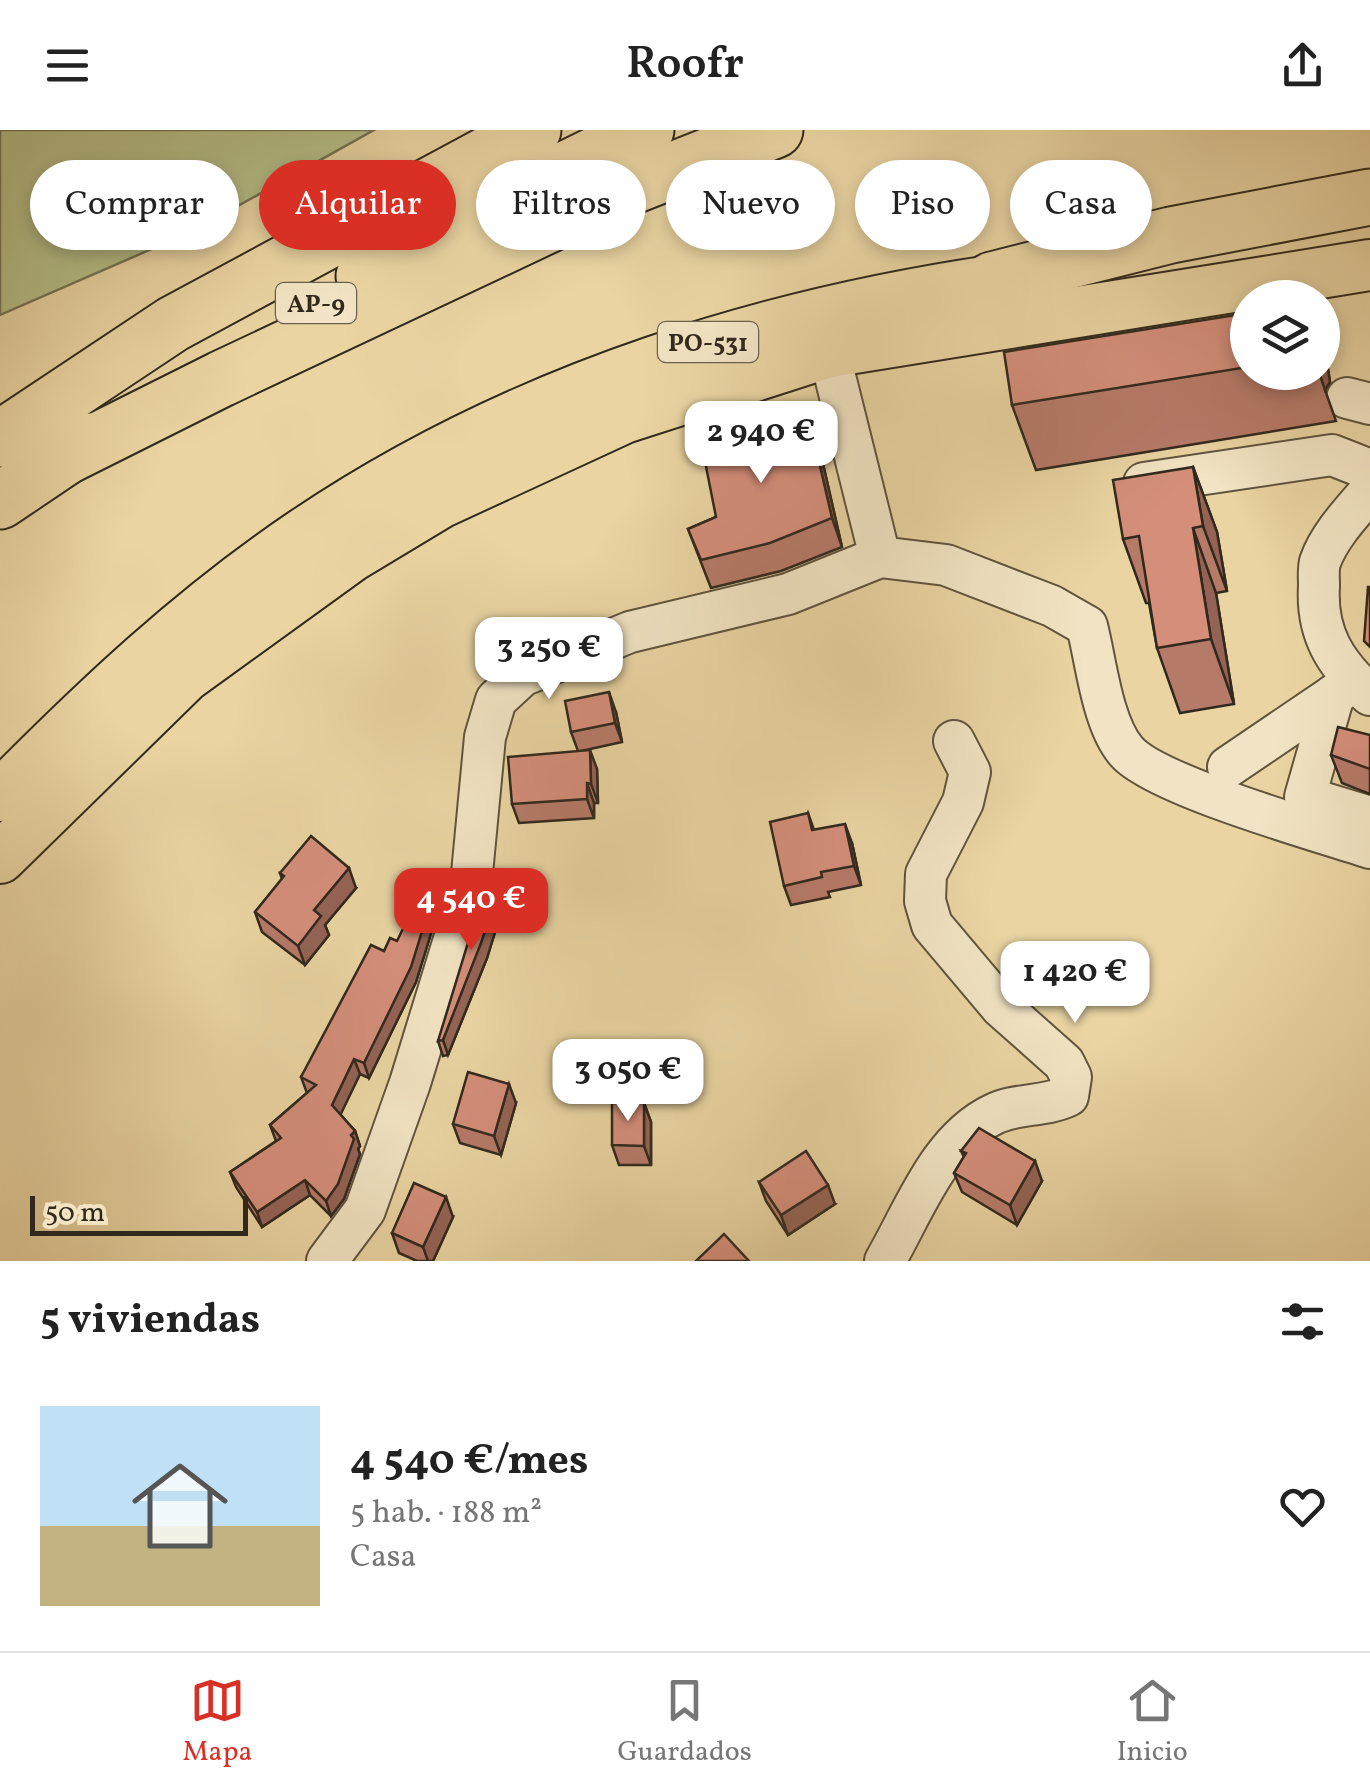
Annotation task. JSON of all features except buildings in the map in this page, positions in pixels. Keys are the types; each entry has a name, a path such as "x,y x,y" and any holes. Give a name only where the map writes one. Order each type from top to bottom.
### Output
{"highway":[{"path":"173,324 258,250 483,130"},
{"name":"AP-9","path":"0,439 173,324 533,130"},
{"name":"AP-9","path":"0,500 195,372 445,229 646,130"},
{"path":"60,460 220,379 620,191 776,130"},
{"path":"992,280 1171,235 1370,197"}],"main road":[{"name":"PO-531","path":"0,796 102,693 174,632 303,534 399,474 528,412 654,360 728,336 839,309 992,280 1370,225"},
{"name":"PO-531","path":"0,858 186,676 352,556 440,503 624,418 829,352 1370,265"}],"street":[{"path":"829,352 880,557"},
{"path":"1126,486 1332,455 1370,470"},
{"path":"1353,690 1322,635 1320,563 1346,518 1370,491"},
{"path":"326,1261 365,1210 410,1083 472,884 485,737 496,700 522,676 630,632 788,594 880,557 946,566 1052,606 1087,626 1111,724 1126,752 1146,767 1230,802 1370,848"},
{"path":"1228,767 1353,690"},
{"path":"1353,690 1305,796 1370,817"},
{"path":"885,1261 953,1144 995,1113 1056,1102 1068,1096 1072,1077 1064,1063 1001,1007 932,925 924,901 926,874 963,802 970,772 954,741"}],"green space":[{"path":"0,130 374,130 320,160 259,160 259,194 239,205 239,160 30,160 30,250 149,250 0,315"}]}
